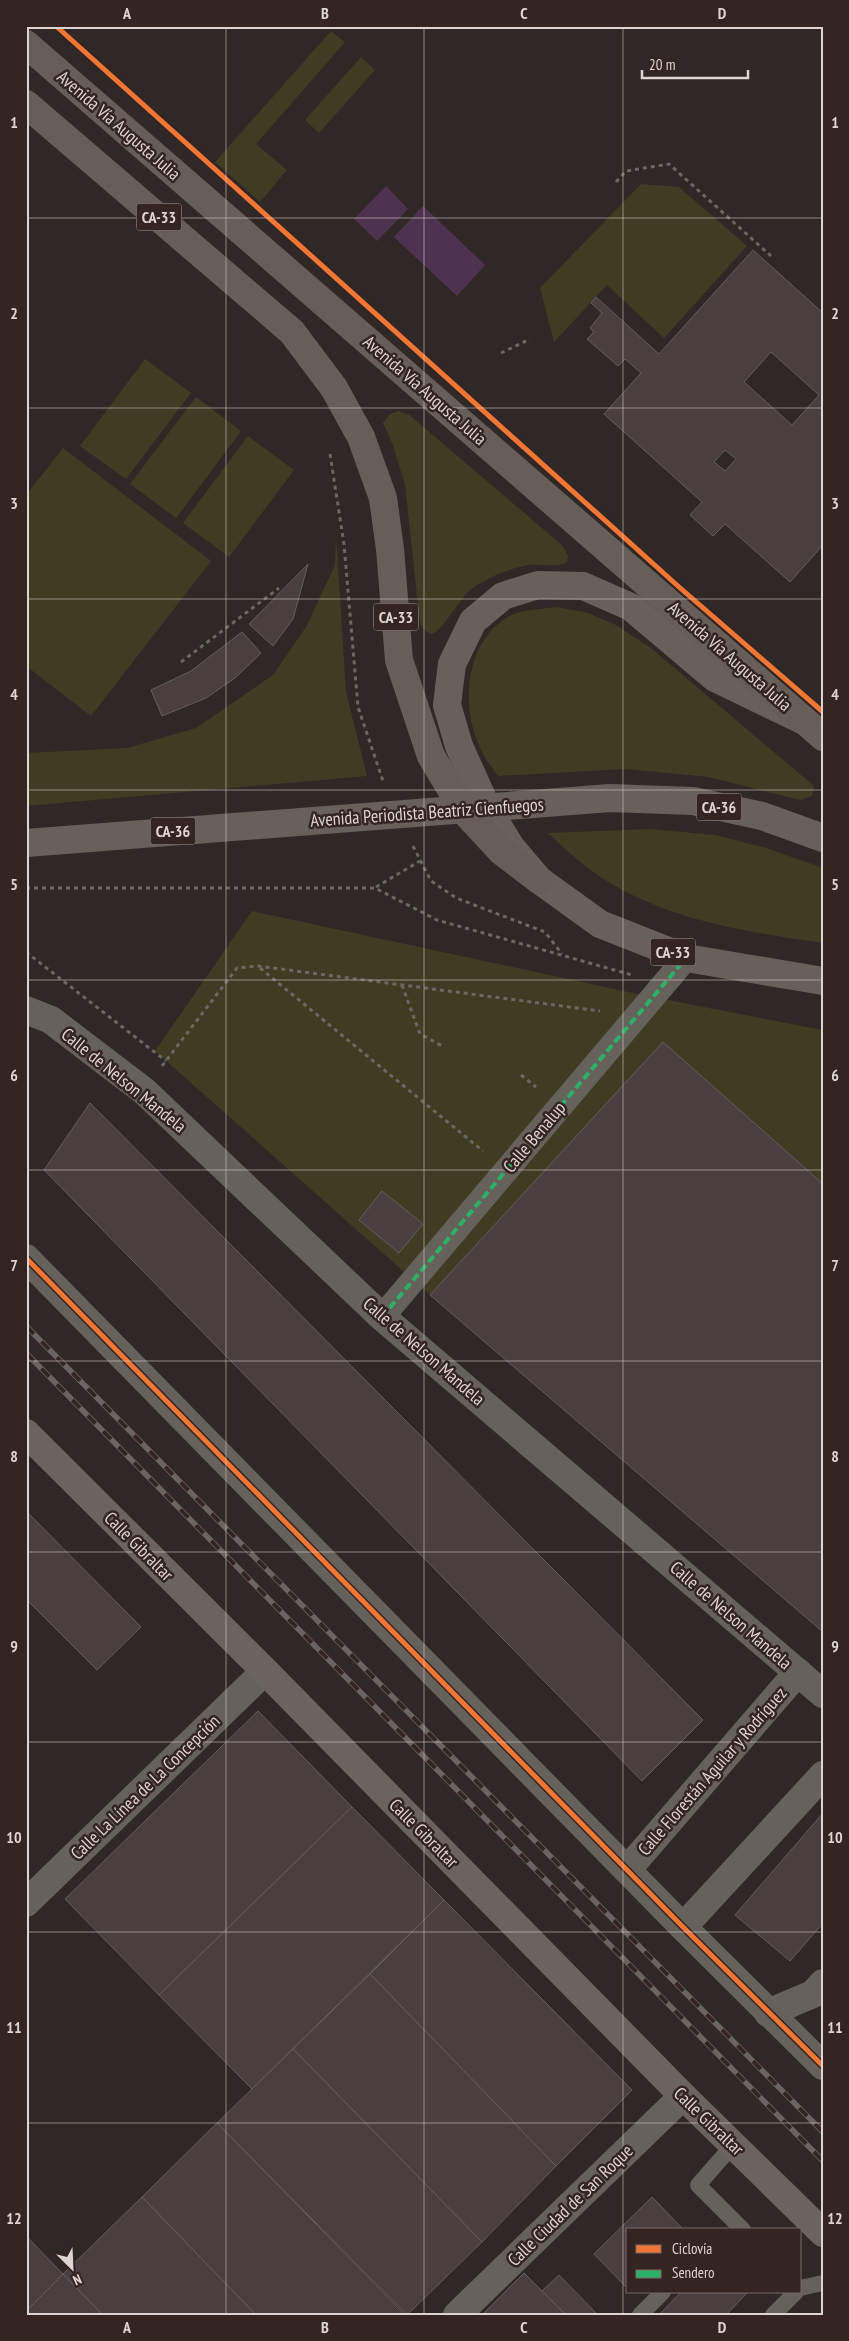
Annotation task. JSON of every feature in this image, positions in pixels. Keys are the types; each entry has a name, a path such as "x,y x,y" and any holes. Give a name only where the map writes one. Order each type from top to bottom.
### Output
{"highway":[{"name":"Avenida Vía Augusta Julia","path":"26,44 814,729"},
{"name":"CA-33","path":"26,104 292,332 334,388 361,437 383,498 390,550 399,660 431,756 464,811 501,851 600,924 686,958 823,981"},
{"path":"539,880 511,847 487,808 459,746 447,705 452,664 473,621 504,596 538,585 583,586 631,607 716,678 814,729"},
{"name":"Avenida Periodista Beatriz Cienfuegos","path":"26,843 610,798 693,801 762,816 823,838"}],"main road":[{"name":"Calle Gibraltar","path":"26,1433 265,1671 683,2096 823,2233"}],"street":[{"name":"Calle Benalup","path":"382,1317 686,958"},
{"name":"Calle de Nelson Mandela","path":"26,1010 144,1091 382,1317 823,1694"},
{"path":"26,1258 683,1927 823,2066"},
{"name":"Calle La Línea de La Concepción","path":"26,1903 265,1671"},
{"name":"Calle Florestán Aguilar y Rodríguez","path":"627,1870 798,1672"},
{"path":"683,1927 823,1775"},
{"path":"768,2012 813,1994 823,1983"},
{"name":"Calle Ciudad de San Roque","path":"457,2315 683,2096"}],"lane":[{"path":"734,2144 698,2185 734,2227"},
{"path":"802,2287 823,2283"},
{"path":"640,2315 661,2294"},
{"path":"773,2315 793,2294"}],"path":[{"path":"616,182 626,171 669,164 771,256"},
{"path":"501,352 530,339"},
{"path":"181,662 279,588"},
{"path":"375,888 420,861"},
{"path":"26,888 375,888 437,920 562,954 664,985"},
{"path":"26,952 166,1061 237,968 258,966 601,1011 628,1026"},
{"path":"258,966 506,1170"},
{"path":"402,985 420,1034 444,1047"}],"shaded area":[{"path":"331,31 345,42 256,144 287,170 260,202 215,162"},
{"path":"361,57 375,70 319,133 305,120"},
{"path":"641,184 679,187 747,246 664,338 607,285 554,342 540,288"},
{"path":"386,186 408,209 377,241 354,219"},
{"path":"423,206 485,265 457,296 394,237"},
{"path":"145,359 191,393 126,479 80,446"},
{"path":"196,397 241,431 176,518 130,484"},
{"path":"398,411 408,414 562,545 568,556 567,562 558,565 522,566 491,578 479,584 465,595 438,630 432,634 425,631 420,623 405,485 393,445 383,423 389,415"},
{"path":"248,436 294,470 229,557 183,523"},
{"path":"63,448 211,561 91,716 26,666 26,495"},
{"path":"336,534 346,692 367,776 26,806 26,753 127,748 196,728 273,675 306,627 335,565"},
{"path":"558,607 588,613 616,625 651,648 814,786 812,796 800,800 709,777 625,769 498,776 482,752 473,727 469,692 475,658 482,643 493,629 506,618 525,611"},
{"path":"651,829 715,835 766,848 823,868 823,943 743,930 691,918 666,909 607,881 581,862 548,833"},
{"path":"252,911 647,996 823,1030 823,1184 663,1043 430,1295 155,1051"}],"building":[{"path":"753,250 823,313 823,545 790,582 725,524 713,536 690,515 702,502 604,414 641,373 625,359 618,366 587,339 594,332 590,328 602,313 591,303 596,297 659,354","holes":["771,352 819,395 792,425 744,382","725,450 736,459 725,471 714,462"]},
{"path":"308,564 293,619 273,646 249,624"},
{"path":"242,632 261,653 235,678 206,698 162,716 151,690 191,671"},
{"path":"663,1042 823,1184 823,1632 430,1295"},
{"path":"90,1103 703,1720 642,1781 44,1170"},
{"path":"382,1191 423,1224 399,1253 359,1220"},
{"path":"26,1511 141,1627 97,1670 26,1599"},
{"path":"258,1711 352,1807 159,1995 65,1899"},
{"path":"352,1807 444,1900 252,2089 159,1995"},
{"path":"823,1813 823,1923 790,1961 735,1915"},
{"path":"444,1900 632,2090 556,2166 370,1974"},
{"path":"370,1974 556,2166 482,2242 293,2049"},
{"path":"293,2049 482,2242 407,2315 217,2123"},
{"path":"217,2123 405,2315 256,2315 142,2197"},
{"path":"142,2197 256,2315 103,2315 63,2274"},
{"path":"652,2197 682,2228 626,2228 626,2287 594,2254"},
{"path":"26,2236 63,2274 26,2311"},
{"path":"524,2273 566,2315 482,2315"},
{"path":"63,2274 103,2315 26,2315 26,2311"},
{"path":"559,2275 598,2315 566,2315 542,2291"},
{"path":"679,2294 746,2294 726,2315 659,2315"}],"railway":[{"path":"26,1326 823,2132"},
{"path":"26,1353 823,2161"}],"marked path":[{"path":"382,1317 686,958"}],"cycle path":[{"path":"56,26 679,587 823,712"},
{"path":"26,1258 683,1927 823,2066"}]}
